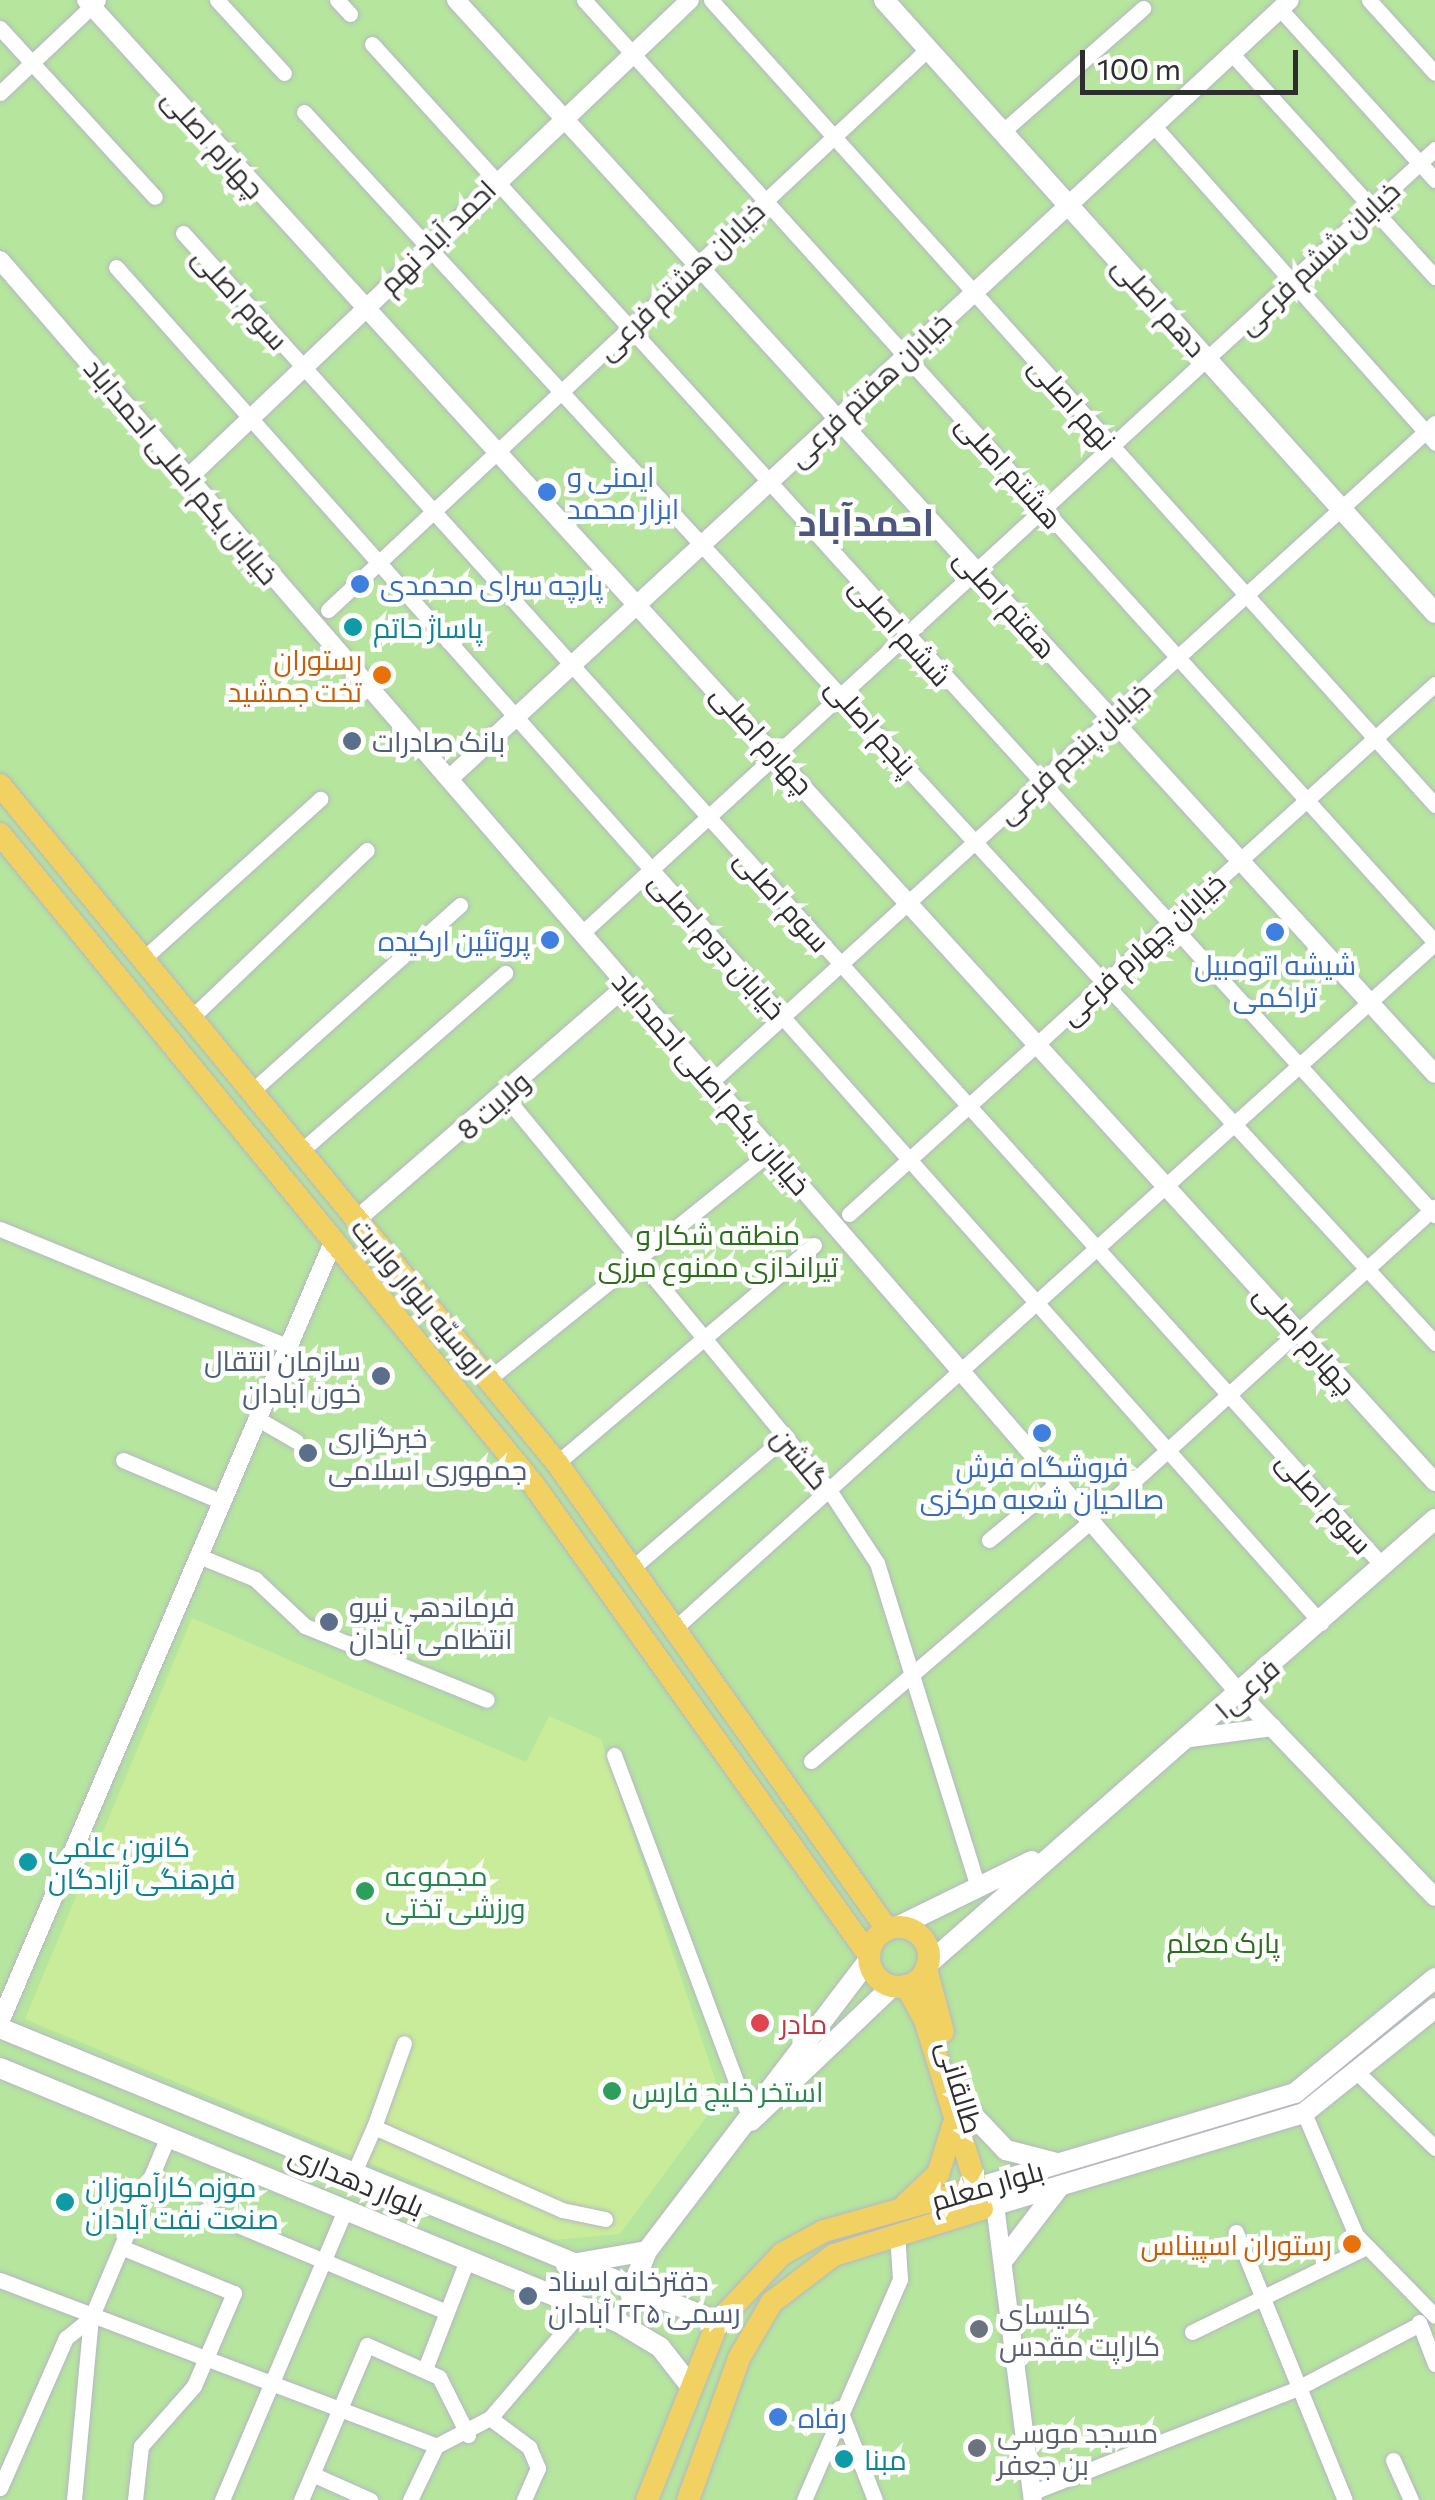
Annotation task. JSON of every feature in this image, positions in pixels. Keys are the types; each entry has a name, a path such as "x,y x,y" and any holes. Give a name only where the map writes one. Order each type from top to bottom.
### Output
{"main road":[{"name":"دهم اصلی","path":"884,0 1435,613"},
{"name":"اروسیّه بلوار ولایت","path":"0,785 557,1463 892,1928"},
{"name":"اروسیّه بلوار ولایت","path":"0,834 533,1484 869,1958 899,1986"},
{"path":"107,964 138,953"},
{"path":"146,1011 170,992"},
{"path":"508,1454 525,1450 533,1434"},
{"path":"533,1484 557,1463"},
{"name":"فرعی۱","path":"1052,1851 1240,1694 1435,1520"},
{"path":"751,2121 764,2092 892,1928 1052,1851"},
{"path":"630,2293 647,2251 751,2121 1052,1851"},
{"name":"طالقانی","path":"892,1928 922,1938 961,2111 986,2196"},
{"name":"بلوار معلم","path":"647,2500 718,2322 782,2254 986,2196 1060,2163 1295,2093 1434,1978"},
{"name":"طالقانی","path":"899,1986 961,2111"},
{"name":"بلوار معلم","path":"986,2196 1060,2186 1304,2113 1360,2075 1435,2008"},
{"name":"بلوار دهداری","path":"0,2025 406,2201 630,2293 718,2322"},
{"name":"بلوار دهداری","path":"0,2068 584,2308 660,2347 692,2388"},
{"path":"894,2223 938,2174 961,2111 1006,2150 1060,2163"},
{"path":"1004,2259 1060,2186"},
{"path":"394,2230 406,2201"},
{"name":"بلوار معلم","path":"688,2500 739,2358 800,2274 894,2223"},
{"path":"564,2266 647,2251"},
{"path":"718,2322 739,2358"}],"street":[{"path":"217,0 284,73"},
{"path":"336,0 350,14"},
{"name":"هفتم اصلی","path":"456,0 1435,1074"},
{"name":"هشتم اصلی","path":"584,0 1435,943"},
{"name":"احمد آباد نهم","path":"188,478 562,117 690,0"},
{"name":"نهم اصلی","path":"711,0 1435,806"},
{"path":"1369,0 1435,73"},
{"path":"0,93 92,2"},
{"name":"چهارم اصلی","path":"92,2 362,308 639,602 1435,1482"},
{"path":"1285,5 1435,180"},
{"name":"خیابان هفتم فرعی","path":"449,779 1285,5"},
{"path":"1002,132 1143,8"},
{"path":"0,28 155,197"},
{"name":"ششم اصلی","path":"372,44 492,184 1434,1211"},
{"name":"خیابان هشتم فرعی","path":"328,610 928,48"},
{"path":"1232,54 1435,276"},
{"name":"پنجم اصلی","path":"304,112 704,542 1435,1343"},
{"path":"1154,126 1432,433"},
{"name":"خیابان ششم فرعی","path":"582,933 1435,149"},
{"name":"سوم اصلی","path":"183,233 1384,1566"},
{"name":"خیابان یکم اصلی احمداباد","path":"0,260 1240,1694 1435,1897"},
{"name":"خیابان دوم اصلی","path":"116,266 1321,1623"},
{"name":"خیابان پنجم فرعی","path":"711,1082 1341,508 1432,433"},
{"name":"خیابان چهارم فرعی","path":"849,1214 1435,684"},
{"path":"138,953 320,800"},
{"path":"191,1018 367,850"},
{"path":"252,1091 460,904"},
{"path":"674,1629 1435,943"},
{"path":"302,1152 506,973"},
{"name":"ولایت 8","path":"356,1221 627,985"},
{"name":"گلشن","path":"504,1095 636,1264 829,1490 877,1563 978,1887"},
{"path":"490,1378 636,1264 770,1151"},
{"path":"1115,1498 1434,1211"},
{"path":"0,1229 286,1346"},
{"path":"0,2025 334,1240"},
{"path":"557,1463 814,1244"},
{"path":"258,1419 296,1441"},
{"path":"631,1568 784,1438"},
{"path":"123,1460 222,1502"},
{"path":"989,1540 1058,1484"},
{"path":"811,1761 1090,1521"},
{"path":"199,1556 256,1578 305,1626 487,1700"},
{"path":"1185,1740 1272,1727"},
{"path":"614,1754 751,2121"},
{"path":"352,2178 404,2043"},
{"path":"1360,2075 1435,2148"},
{"path":"986,2196 1004,2259 1033,2496 1296,2389 1414,2327 1433,2310 1366,2247 1304,2113"},
{"path":"374,2127 522,2192 605,2219"},
{"path":"74,2500 91,2318 167,2139"},
{"path":"222,2500 345,2210"},
{"path":"204,2211 446,2312"},
{"path":"804,2500 839,2408 900,2279 894,2223"},
{"path":"1236,2232 1296,2389 1345,2500"},
{"path":"121,2247 234,2294 206,2361 141,2446 136,2500"},
{"path":"1192,2332 1262,2302 1366,2247"},
{"path":"425,2368 467,2260"},
{"path":"1,2283 436,2446 468,2435 490,2418 584,2308"},
{"path":"0,2488 66,2338 91,2318"},
{"path":"1414,2327 1435,2364"},
{"path":"301,2500 366,2345 439,2377 468,2435"},
{"path":"839,2408 875,2500"},
{"path":"490,2418 528,2447 538,2468 524,2500"},
{"path":"410,2500 436,2446"},
{"path":"1392,2460 1411,2500"},
{"path":"312,2474 337,2494 370,2500"}],"green space":[{"name":"منطقه شکار و تیراندازی ممنوع مرزی","path":"0,0 1435,0 1435,2500 0,2500"},
{"name":"مجموعه ورزشی تختی","path":"192,1618 526,1762 549,1716 601,1739 721,2097 620,2234 554,2240 25,2019"}],"place":[{"name":"ایمنی و ابزار محمد","path":"547,492"},
{"name":"پارچه سرای محمدی","path":"360,584"},
{"name":"پاساژ حاتم","path":"353,627"},
{"name":"رستوران تخت جمشید","path":"382,675"},
{"name":"بانک صادرات","path":"352,741"},
{"name":"شیشه اتومبیل تراکمی","path":"1275,932"},
{"name":"پروتئین ارکیده","path":"550,940"},
{"name":"سازمان انتقال خون آبادان","path":"381,1376"},
{"name":"فروشگاه فرش صالحیان شعبه مرکزی","path":"1042,1433"},
{"name":"خبرگزاری جمهوری اسلامی","path":"308,1453"},
{"name":"فرماندهی نیرو انتظامی آبادان","path":"329,1622"},
{"name":"کانون علمی فرهنگی آزادگان","path":"28,1862"},
{"name":"مجموعه ورزشی تختی","path":"365,1891"},
{"name":"مادر","path":"760,2023"},
{"name":"استخر خلیج فارس","path":"612,2091"},
{"name":"موزه کارآموزان صنعت نفت آبادان","path":"65,2202"},
{"name":"رستوران اسپیناس","path":"1352,2244"},
{"name":"دفترخانه اسناد رسمی ۲۲۵ آبادان","path":"528,2296"},
{"name":"کلیسای کاراپت مقدس","path":"979,2329"},
{"name":"رفاه","path":"778,2417"},
{"name":"مسجد موسی بن جعفر","path":"977,2448"},
{"name":"مبنا","path":"844,2459"}],"district":[{"name":"احمدآباد","path":"866,521"}],"park label":[{"name":"پارک معلم","path":"1223,1942"}]}
